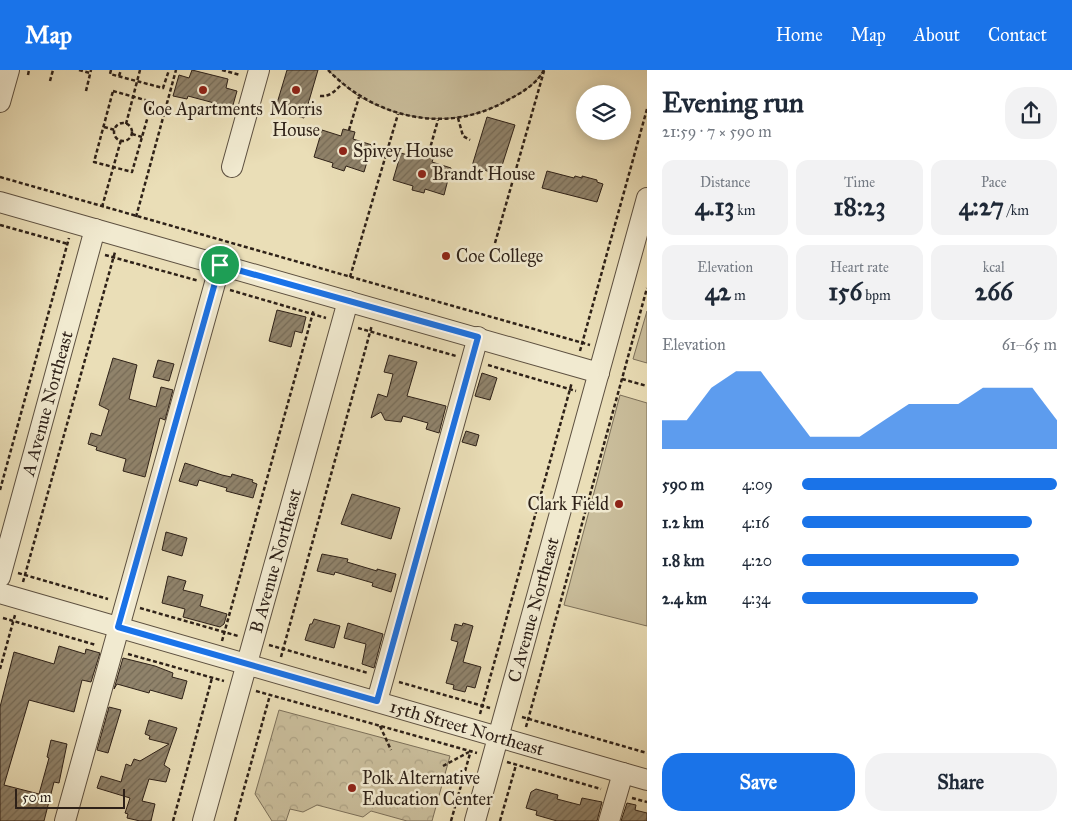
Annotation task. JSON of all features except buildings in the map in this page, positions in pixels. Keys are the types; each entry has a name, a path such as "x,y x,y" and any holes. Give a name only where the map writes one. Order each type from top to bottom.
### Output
{"street":[{"path":"232,167 259,70"},
{"path":"2,103 18,71"},
{"name":"C Avenue Northeast","path":"475,821 647,198"},
{"path":"0,202 599,373"},
{"name":"A Avenue Northeast","path":"0,577 95,229"},
{"path":"65,821 220,265"},
{"name":"B Avenue Northeast","path":"203,821 245,663 348,301"},
{"path":"377,701 478,337"},
{"name":"15th Street Northeast","path":"0,593 647,780"},
{"path":"609,821 623,773"}],"path":[{"path":"50,81 53,70"},
{"path":"79,70 91,71 86,91"},
{"path":"111,70 110,74 163,88 168,70"},
{"path":"119,76 121,70"},
{"path":"126,124 140,70"},
{"path":"136,216 176,70"},
{"path":"328,70 359,97 398,114 438,120 458,118 498,106 521,93 539,79 544,70"},
{"path":"495,243 544,70"},
{"path":"320,96 325,97 342,84"},
{"path":"113,91 152,102 132,172 94,162 104,127 113,91"},
{"path":"349,130 359,97"},
{"path":"579,356 647,109"},
{"path":"350,277 398,114"},
{"path":"458,118 463,136 470,140"},
{"path":"429,152 438,120"},
{"path":"132,134 130,138 124,141 117,139 114,134 116,126 122,123 129,125 132,134 142,138"},
{"path":"104,127 115,130"},
{"path":"102,207 121,140"},
{"path":"0,177 595,347"},
{"path":"0,490 74,223"},
{"path":"0,225 76,246"},
{"path":"22,588 116,249"},
{"path":"524,733 647,288"},
{"path":"221,644 315,306"},
{"path":"280,661 374,319"},
{"path":"479,718 574,377"},
{"path":"622,379 647,386"},
{"path":"0,669 17,608"},
{"path":"172,821 214,672"},
{"path":"235,821 272,688"},
{"path":"255,690 484,755"},
{"path":"515,715 647,753"},
{"path":"380,726 392,750"},
{"path":"451,821 472,745"},
{"path":"443,766 470,751"},
{"path":"500,821 518,758"},
{"path":"503,761 647,802"}],"green space":[{"path":"328,70 544,70 528,88 488,109 470,115 433,119 414,117 378,106 347,88"},
{"path":"647,311 647,363 633,359"},
{"name":"Clark Field","path":"620,395 647,403 647,626 564,605"},
{"name":"Polk Alternative Education Center","path":"279,710 450,756 432,821 407,821 371,811 363,817 317,805 303,812 290,809 286,821 272,821 255,794"}],"place":[{"name":"Coe Apartments","path":"203,90"},
{"name":"Morris House","path":"296,90"},
{"name":"Spivey House","path":"343,151"},
{"name":"Brandt House","path":"422,174"},
{"name":"Coe College","path":"446,256"},
{"name":"Clark Field","path":"619,504"},
{"name":"Polk Alternative Education Center","path":"352,788"}],"route":[{"path":"220,265 478,337 377,701 118,627 220,265"}]}
